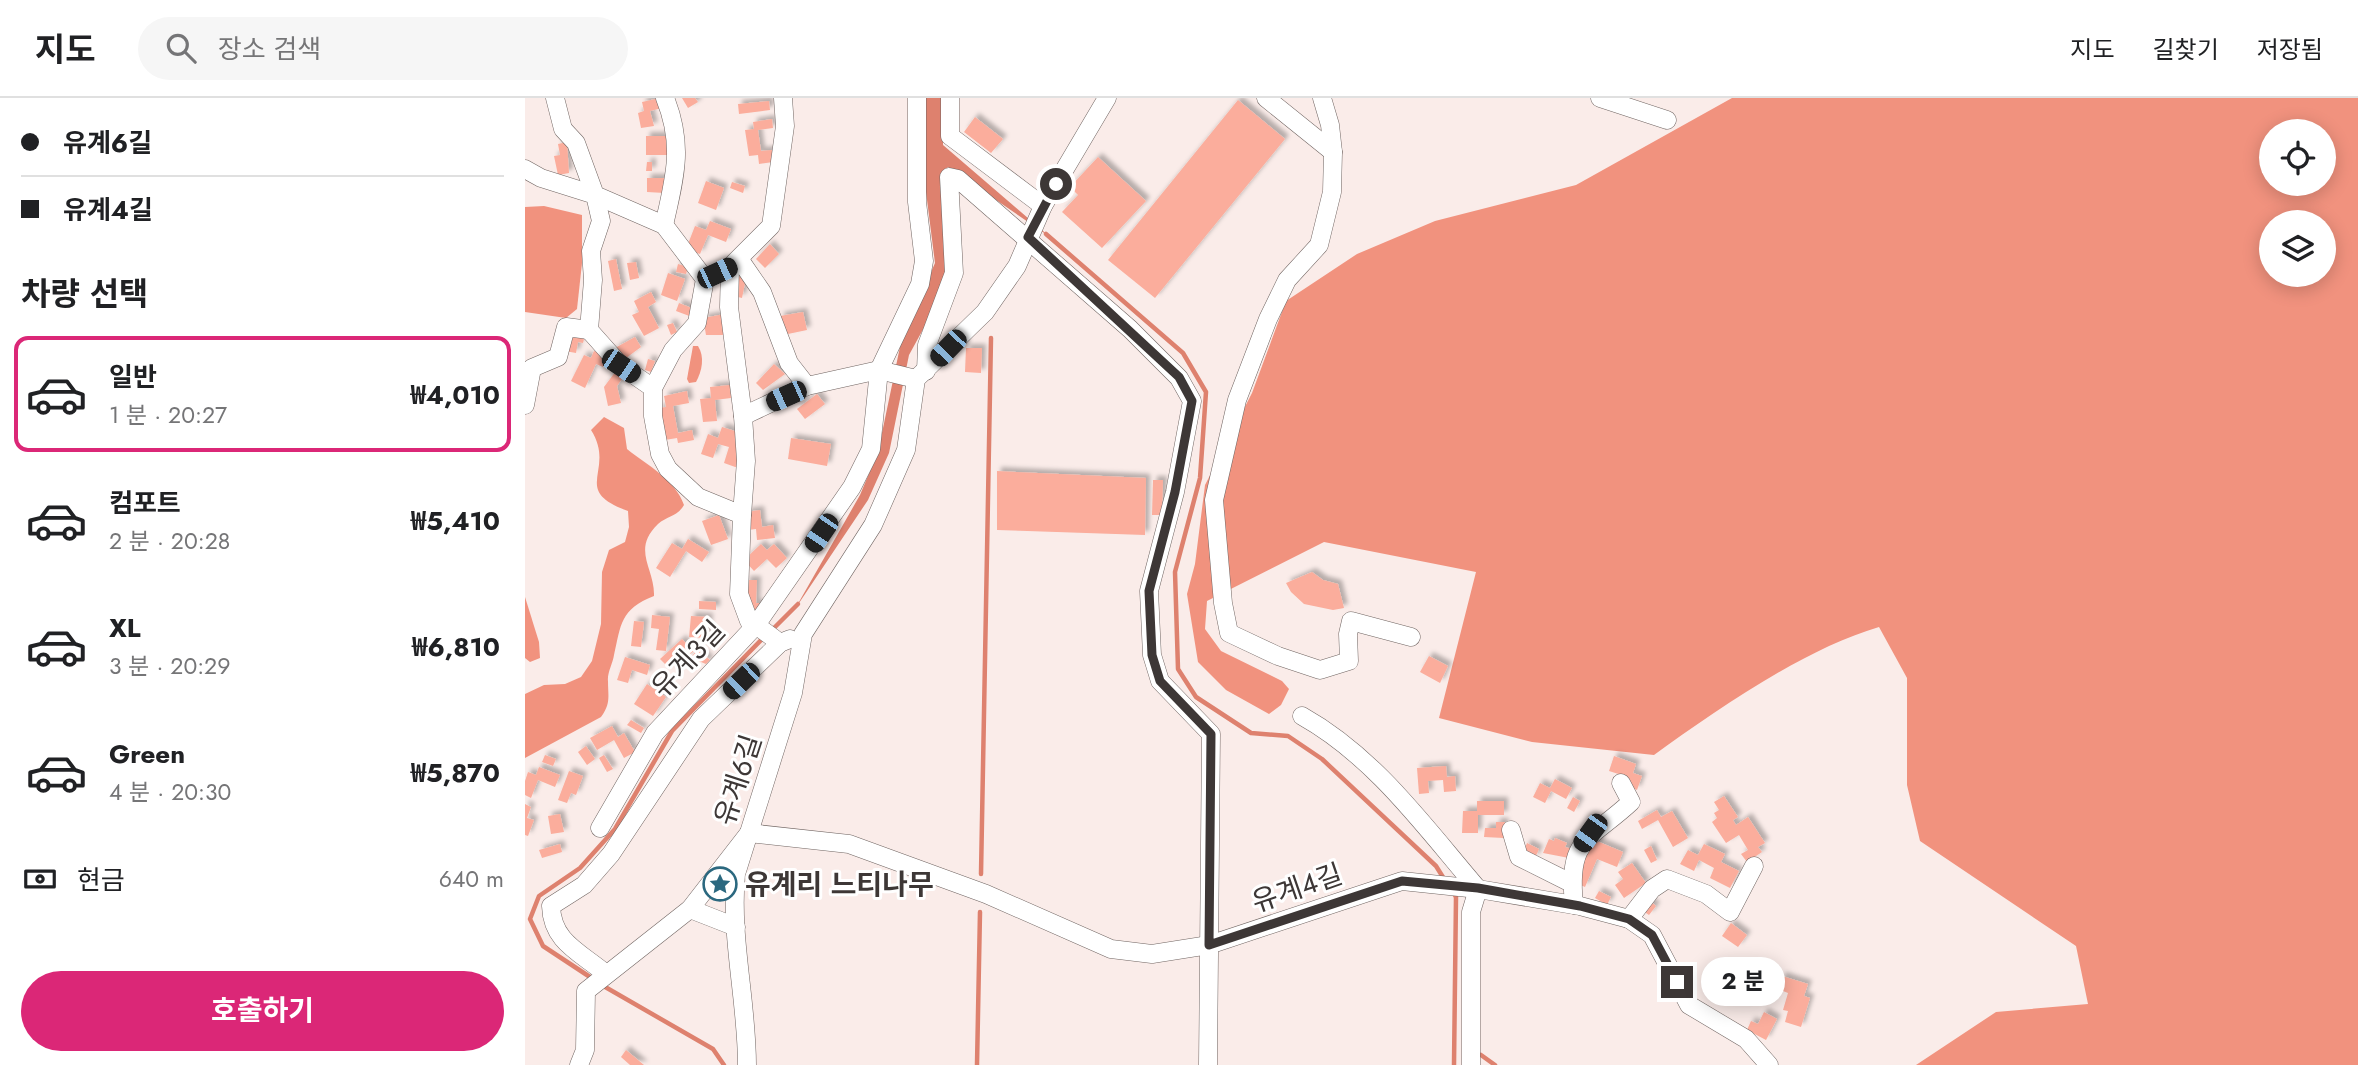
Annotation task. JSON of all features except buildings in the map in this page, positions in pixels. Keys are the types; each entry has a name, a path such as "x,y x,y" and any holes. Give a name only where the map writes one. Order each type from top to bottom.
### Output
{"street":[{"path":"555,98 563,129 576,143 595,195 601,221 591,251 593,280 589,330"},
{"path":"664,225 678,163 674,120 666,98"},
{"path":"705,279 735,263 771,226 785,126 783,98"},
{"path":"780,643 756,625 852,486 870,449 879,370 920,284 924,261 917,202 917,98"},
{"path":"950,98 950,136 1043,206"},
{"path":"743,416 807,387 879,370 921,375 985,312 1017,267 1043,206 1107,98"},
{"path":"1266,98 1333,152"},
{"path":"1322,98 1330,125 1333,152 1332,192 1319,245 1287,280 1237,400 1215,500 1223,603 1229,633 1278,656 1320,670 1349,661 1348,634 1351,621 1411,637"},
{"path":"1600,98 1667,120"},
{"path":"525,169 541,178 595,195 664,225 705,279 697,323 673,350 653,388 653,416 660,454 668,469 698,497 742,515"},
{"name":"유계6길","path":"747,1065 747,1021 736,927 736,874 793,694 803,634 873,525 906,450 926,345 954,273 949,177 958,179 1028,237"},
{"path":"1028,237 1179,377 1192,401 1175,492 1149,591 1152,655 1160,681 1211,734 1208,1065"},
{"path":"735,263 762,292 789,363 807,387"},
{"name":"유계3길","path":"600,828 655,733 756,625 749,621 739,594 746,461 729,307 735,263"},
{"path":"525,405 532,368 558,357 566,327 589,330 621,366 653,388"},
{"path":"605,974 561,939 552,921 551,906 585,885 611,854 701,719 780,643 803,634"},
{"path":"1302,716 1336,735 1384,778 1478,888 1471,912 1471,1065"},
{"path":"1574,905 1571,883 1578,849 1590,833 1609,822 1631,802 1621,783"},
{"path":"1511,830 1519,857 1571,883"},
{"path":"579,1065 585,1049 586,991 690,909 749,833"},
{"name":"유계4길","path":"749,833 849,844 986,894 1111,949 1151,954 1209,945 1402,881 1478,888 1574,905 1629,919 1652,935 1689,1005 1746,1039 1769,1065"},
{"path":"1629,919 1652,889 1667,879 1706,894 1731,912 1754,866"},
{"path":"690,909 736,927"}],"shaded area":[{"path":"926,98 943,98 943,145 1050,237 948,167 943,173 948,267 938,302 909,355 889,453 868,500 795,609 860,495 878,452 901,342 935,263 926,192"},
{"path":"1732,98 2358,98 2358,1065 1916,1065 1996,1012 2088,1004 2076,946 1920,841 1907,785 1907,678 1879,627 1821,650 1762,682 1654,755 1532,742 1439,718 1476,572 1324,542 1207,601 1205,629 1221,651 1282,681 1289,689 1281,705 1269,714 1226,690 1198,662 1187,594 1195,564 1205,485 1252,393 1286,301 1357,254 1435,221 1576,185"},
{"path":"544,206 582,215 582,263 577,309 566,318 525,312 525,207"},
{"path":"693,346 698,346 700,350 702,364 696,382 689,383 687,379"},
{"path":"604,417 624,428 627,449 668,480 684,505 678,512 658,524 646,542 646,559 654,596 634,606 624,619 608,675 608,700 601,717 525,758 525,694 544,685 565,684 581,677 592,661 601,624 602,572 609,550 625,542 629,527 628,511 611,503 601,495 597,487 598,444 591,430"},
{"path":"525,597 539,642 540,658 530,662 525,658"}],"waterway":[{"path":"1046,234 1183,353 1206,392 1200,478 1175,572 1178,669 1196,697 1251,733 1288,736 1322,759 1436,866 1446,882"},
{"path":"981,874 991,338"},
{"path":"772,630 798,604"},
{"path":"593,979 543,946 530,919 539,896 580,868 615,829 672,731 765,636"},
{"path":"1453,892 1456,897 1454,1065"},
{"path":"977,1065 980,912"},
{"path":"600,984 713,1049 724,1065"},
{"path":"1481,1055 1495,1065"}],"place":[{"name":"유계리 느티나무","path":"720,884"}],"route":[{"path":"1056,184 1028,237 1179,377 1192,401 1175,492 1149,591 1152,655 1160,681 1211,734 1209,945 1402,881 1478,888 1580,906 1629,919 1652,935 1677,982"}]}
